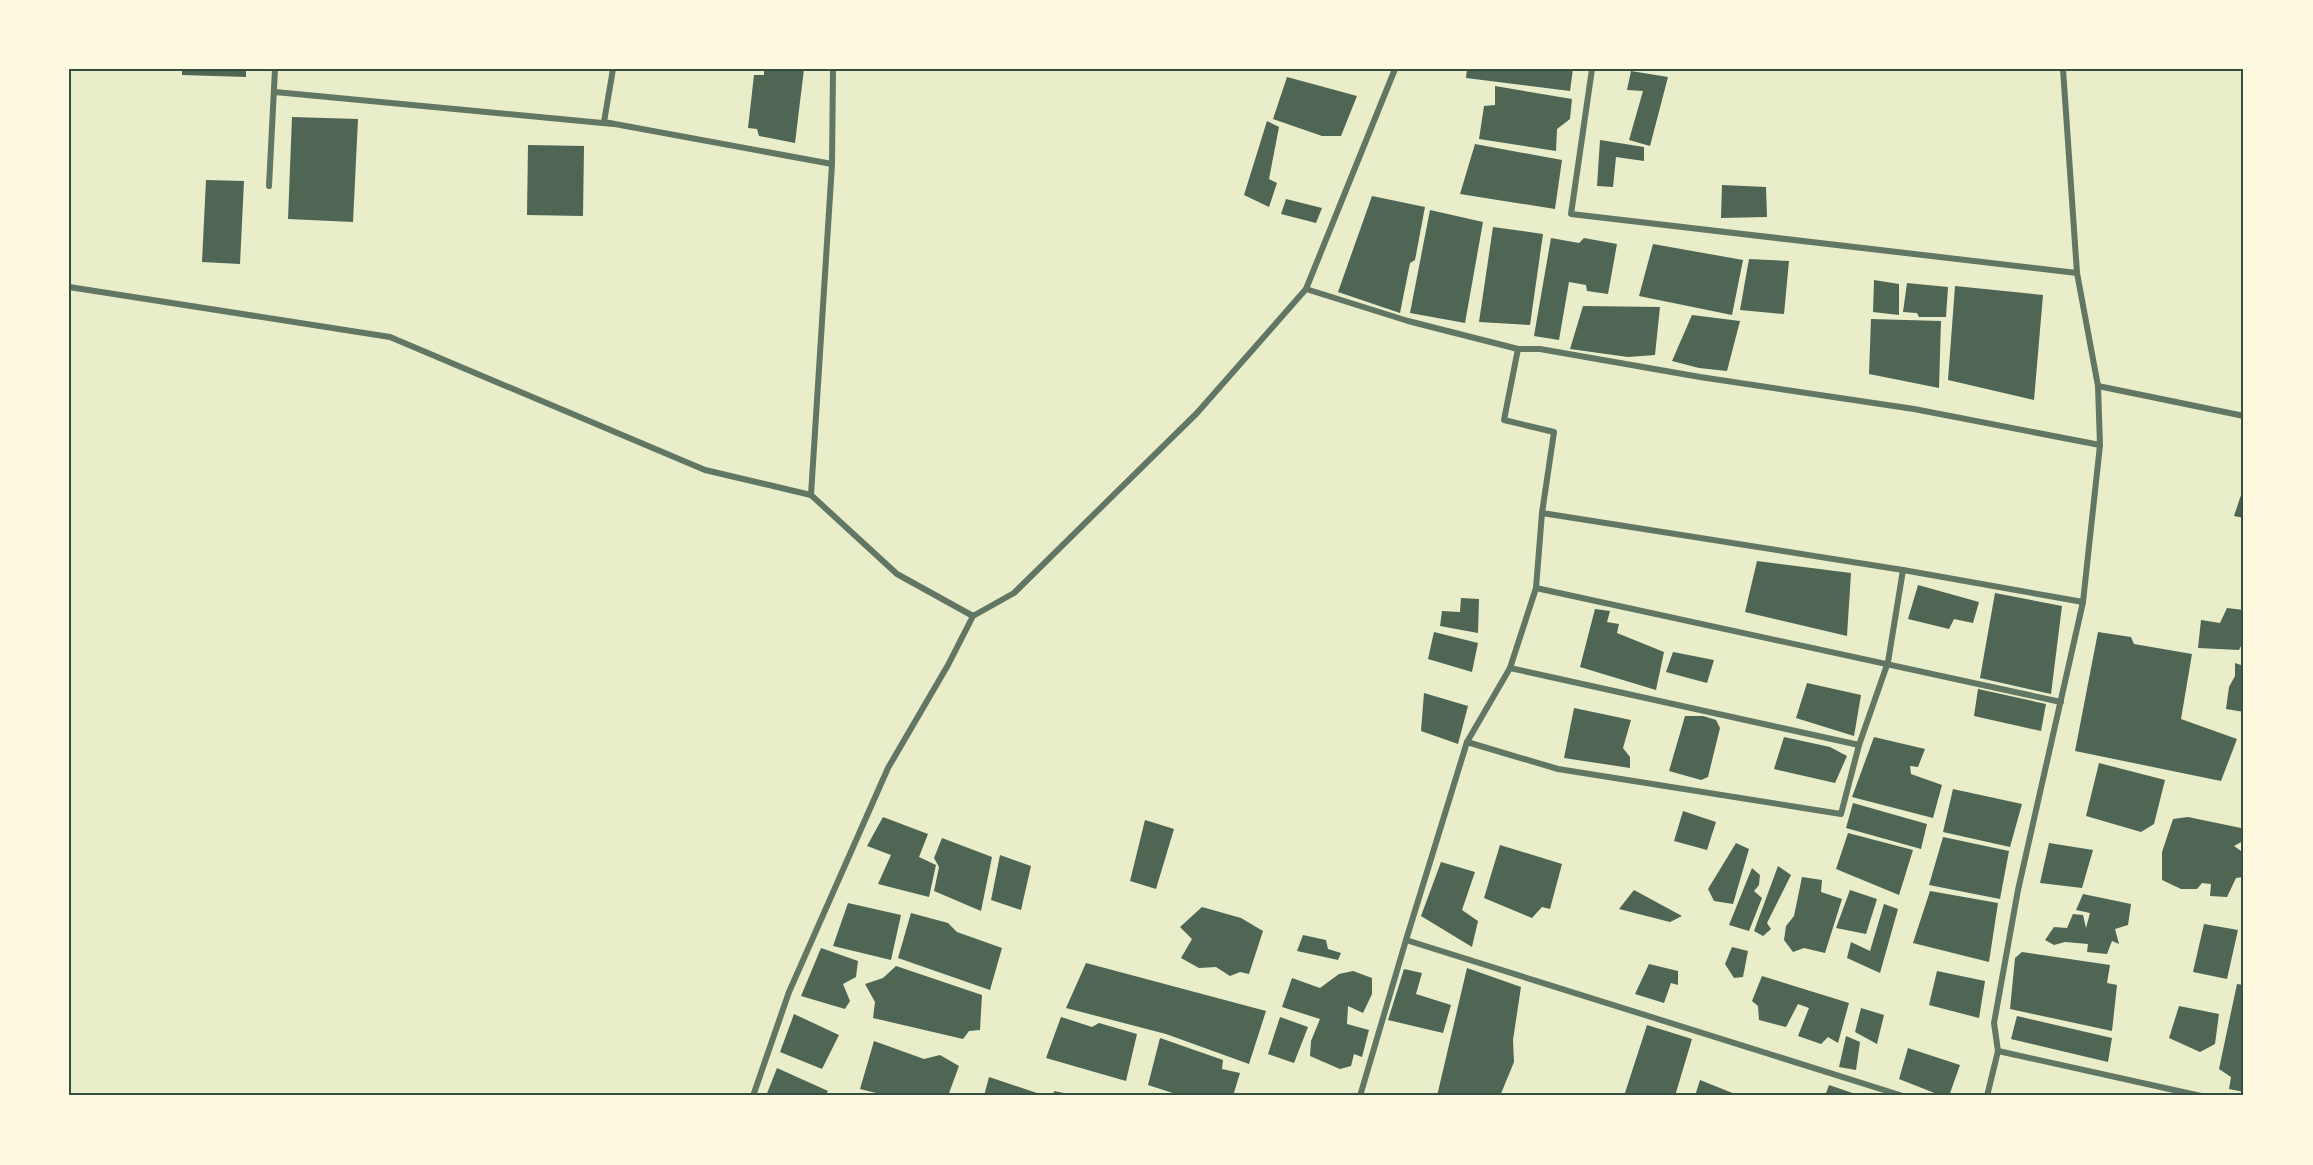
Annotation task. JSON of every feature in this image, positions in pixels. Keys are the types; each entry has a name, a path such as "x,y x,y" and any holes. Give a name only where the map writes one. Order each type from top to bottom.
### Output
{"street":[{"path":"269,186 275,69"},
{"path":"612,69 604,122 832,164"},
{"path":"812,495 832,164 833,69"},
{"path":"753,1096 789,992 888,768 948,665 973,616 1014,593 1197,412 1306,289 1395,69"},
{"path":"1593,69 1571,214 2078,273"},
{"path":"1987,1096 1998,1051 1994,1023 2018,890 2083,602 2100,445 2098,386 2078,273 2064,69"},
{"path":"275,92 613,124"},
{"path":"69,286 390,337 705,470 812,495 897,574 973,616"},
{"path":"1306,289 1408,321 1518,349 1540,349 1700,377 1914,409 2100,445"},
{"path":"1360,1096 1467,742 1510,668 1536,588 1542,513 1554,432 1504,420 1518,349"},
{"path":"2098,386 2244,416"},
{"path":"1542,513 1903,570 2083,602"},
{"path":"1467,742 1558,769 1841,814 1859,745 1888,662 1903,570"},
{"path":"1536,588 1888,662 2061,702"},
{"path":"1510,668 1859,745"},
{"path":"1406,940 1903,1096"},
{"path":"1998,1051 2201,1096"}],"building":[{"path":"182,69 246,69 246,77 182,75"},
{"path":"764,69 804,69 795,143 759,136 757,129 748,128 754,75 764,75"},
{"path":"1467,69 1573,69 1570,91 1466,78"},
{"path":"1631,71 1668,77 1650,146 1629,140 1643,91 1627,90"},
{"path":"1287,77 1357,96 1341,136 1322,136 1273,119"},
{"path":"1495,86 1572,99 1570,119 1557,129 1556,151 1479,139 1484,106 1495,105"},
{"path":"292,117 358,119 353,222 288,219"},
{"path":"1267,121 1279,127 1269,179 1277,183 1269,207 1244,195"},
{"path":"1600,140 1644,147 1644,161 1616,157 1613,187 1597,186"},
{"path":"1475,144 1562,160 1555,209 1460,194"},
{"path":"528,145 584,146 583,216 527,215"},
{"path":"206,180 244,181 240,264 202,262"},
{"path":"1722,185 1766,187 1767,217 1721,218"},
{"path":"1372,196 1425,207 1415,260 1410,263 1400,313 1338,292"},
{"path":"1286,199 1322,208 1316,223 1281,214"},
{"path":"1430,210 1483,222 1465,323 1410,313"},
{"path":"1493,227 1543,234 1530,325 1479,322"},
{"path":"1551,238 1579,243 1584,238 1617,244 1608,294 1587,291 1586,285 1569,282 1559,340 1534,336"},
{"path":"1653,244 1743,260 1732,315 1639,296"},
{"path":"1749,259 1789,261 1784,314 1740,310"},
{"path":"1874,280 1899,284 1899,315 1873,312"},
{"path":"1907,283 1948,287 1946,317 1919,317 1917,313 1903,312"},
{"path":"1955,286 2043,295 2034,400 1948,380"},
{"path":"1583,306 1660,307 1655,355 1628,357 1570,349"},
{"path":"1692,315 1740,321 1727,371 1699,368 1672,361"},
{"path":"1871,319 1941,321 1939,388 1869,374"},
{"path":"2244,486 2244,518 2234,516"},
{"path":"1757,561 1851,573 1847,636 1745,612"},
{"path":"1918,585 1979,602 1973,623 1954,619 1949,629 1908,619"},
{"path":"1995,593 2062,606 2051,694 1980,678"},
{"path":"1461,598 1479,599 1478,633 1440,626 1442,611 1460,612"},
{"path":"2227,608 2244,610 2244,640 2239,650 2198,648 2201,620 2220,623"},
{"path":"1595,609 1610,611 1607,622 1619,624 1617,633 1664,652 1656,690 1580,667"},
{"path":"1434,632 1478,643 1472,672 1428,659"},
{"path":"2098,632 2131,637 2134,644 2192,654 2181,719 2237,739 2221,781 2075,751"},
{"path":"1673,652 1714,660 1707,683 1666,672"},
{"path":"2235,663 2244,666 2244,712 2226,709 2229,687 2235,676"},
{"path":"1807,683 1861,695 1854,736 1796,718"},
{"path":"1978,689 2046,704 2041,731 1974,716"},
{"path":"1424,693 1468,706 1458,744 1421,731"},
{"path":"1574,708 1631,720 1623,748 1630,757 1630,768 1564,758"},
{"path":"1685,716 1703,716 1716,720 1720,728 1708,777 1701,780 1669,771"},
{"path":"1784,737 1830,747 1847,756 1835,783 1774,769"},
{"path":"1874,737 1925,749 1918,767 1910,766 1911,774 1942,785 1933,818 1852,797"},
{"path":"2099,763 2165,780 2154,824 2141,832 2086,816"},
{"path":"1953,789 2022,804 2010,847 1943,832"},
{"path":"1853,803 1927,824 1921,849 1846,828"},
{"path":"1683,811 1716,822 1707,850 1674,841"},
{"path":"883,817 928,834 919,857 936,865 929,897 878,884 891,855 867,846"},
{"path":"2188,817 2241,828 2243,841 2234,846 2244,853 2244,877 2236,878 2227,897 2210,896 2211,884 2202,883 2197,889 2181,889 2162,880 2162,852 2173,819"},
{"path":"1145,820 1174,829 1156,889 1130,881"},
{"path":"1848,833 1913,850 1899,895 1836,869"},
{"path":"1943,837 2009,851 2000,899 1929,885"},
{"path":"942,838 992,857 981,911 934,891 939,867 934,858"},
{"path":"1736,843 1749,849 1733,904 1714,901 1708,889"},
{"path":"2049,843 2093,850 2082,888 2040,883"},
{"path":"1500,845 1562,864 1550,909 1542,907 1532,918 1484,898"},
{"path":"1000,855 1031,866 1021,910 991,900"},
{"path":"1441,862 1475,872 1462,910 1478,921 1472,947 1421,916"},
{"path":"1778,866 1791,875 1767,923 1771,929 1763,936 1754,931"},
{"path":"1752,868 1760,875 1759,885 1754,891 1762,898 1749,931 1729,925"},
{"path":"1802,877 1822,880 1821,892 1842,899 1825,953 1804,948 1793,952 1784,940 1786,926 1794,916"},
{"path":"1634,890 1682,916 1670,922 1619,909"},
{"path":"1850,890 1877,899 1866,934 1836,928"},
{"path":"1930,891 1998,903 1989,962 1913,943"},
{"path":"2083,894 2131,904 2128,925 2115,929 2119,944 2112,941 2107,954 2087,952 2088,944 2065,942 2054,945 2045,940 2054,927 2067,928 2073,914 2083,915 2086,928 2090,913 2076,910"},
{"path":"848,903 901,915 891,960 833,946"},
{"path":"1884,904 1898,909 1880,973 1847,958 1851,942 1870,951"},
{"path":"1202,907 1241,918 1263,931 1249,974 1240,972 1230,976 1216,967 1199,968 1181,958 1192,939 1180,927"},
{"path":"911,913 948,923 957,932 1002,948 990,990 898,958"},
{"path":"2204,924 2238,930 2227,979 2193,972"},
{"path":"1303,935 1326,940 1328,949 1341,953 1338,960 1297,951"},
{"path":"1732,947 1748,951 1743,977 1734,978 1725,964"},
{"path":"821,948 858,961 856,977 843,984 850,1001 845,1009 801,996"},
{"path":"2022,952 2110,965 2107,983 2117,985 2112,1031 2010,1009 2015,958"},
{"path":"1086,963 1266,1011 1249,1064 1166,1034 1066,1008"},
{"path":"1649,964 1678,971 1678,985 1671,983 1664,1003 1635,994"},
{"path":"896,966 982,995 980,1030 969,1031 963,1039 873,1018 875,1002 865,984 883,978"},
{"path":"1467,968 1521,987 1513,1040 1514,1062 1500,1096 1437,1096"},
{"path":"1404,969 1422,973 1416,994 1451,1005 1443,1033 1388,1020"},
{"path":"1353,971 1372,978 1372,994 1363,1013 1348,1006 1347,1024 1369,1030 1362,1057 1354,1054 1351,1066 1340,1069 1310,1056 1311,1041 1320,1019 1282,1007 1292,978 1320,988 1339,974"},
{"path":"1937,971 1985,981 1979,1018 1929,1005"},
{"path":"1762,976 1849,1003 1838,1043 1828,1037 1821,1044 1798,1036 1809,1008 1798,1004 1786,1027 1759,1020 1758,1006 1752,1001"},
{"path":"2237,984 2244,985 2244,1092 2229,1089 2231,1077 2219,1069"},
{"path":"2179,1006 2219,1014 2215,1044 2200,1052 2169,1038"},
{"path":"1861,1008 1884,1015 1877,1044 1855,1032"},
{"path":"794,1014 839,1035 822,1069 780,1052"},
{"path":"2017,1016 2112,1038 2108,1062 2011,1039"},
{"path":"1061,1017 1092,1027 1099,1023 1137,1034 1126,1081 1046,1058"},
{"path":"1280,1017 1308,1027 1294,1063 1268,1054"},
{"path":"1647,1025 1692,1039 1675,1096 1624,1096"},
{"path":"1846,1036 1860,1042 1856,1070 1839,1067"},
{"path":"1160,1038 1223,1060 1222,1069 1240,1073 1233,1096 1182,1096 1148,1085"},
{"path":"874,1041 924,1059 940,1055 959,1066 948,1096 888,1096 860,1089"},
{"path":"1908,1048 1960,1065 1949,1096 1942,1096 1899,1079"},
{"path":"777,1068 828,1091 825,1096 766,1096"},
{"path":"989,1077 1037,1093 1036,1096 984,1096"},
{"path":"1700,1080 1740,1096 1695,1096"},
{"path":"1829,1085 1861,1096 1825,1096"},
{"path":"1054,1091 1074,1095 1074,1096 1053,1096"}]}
